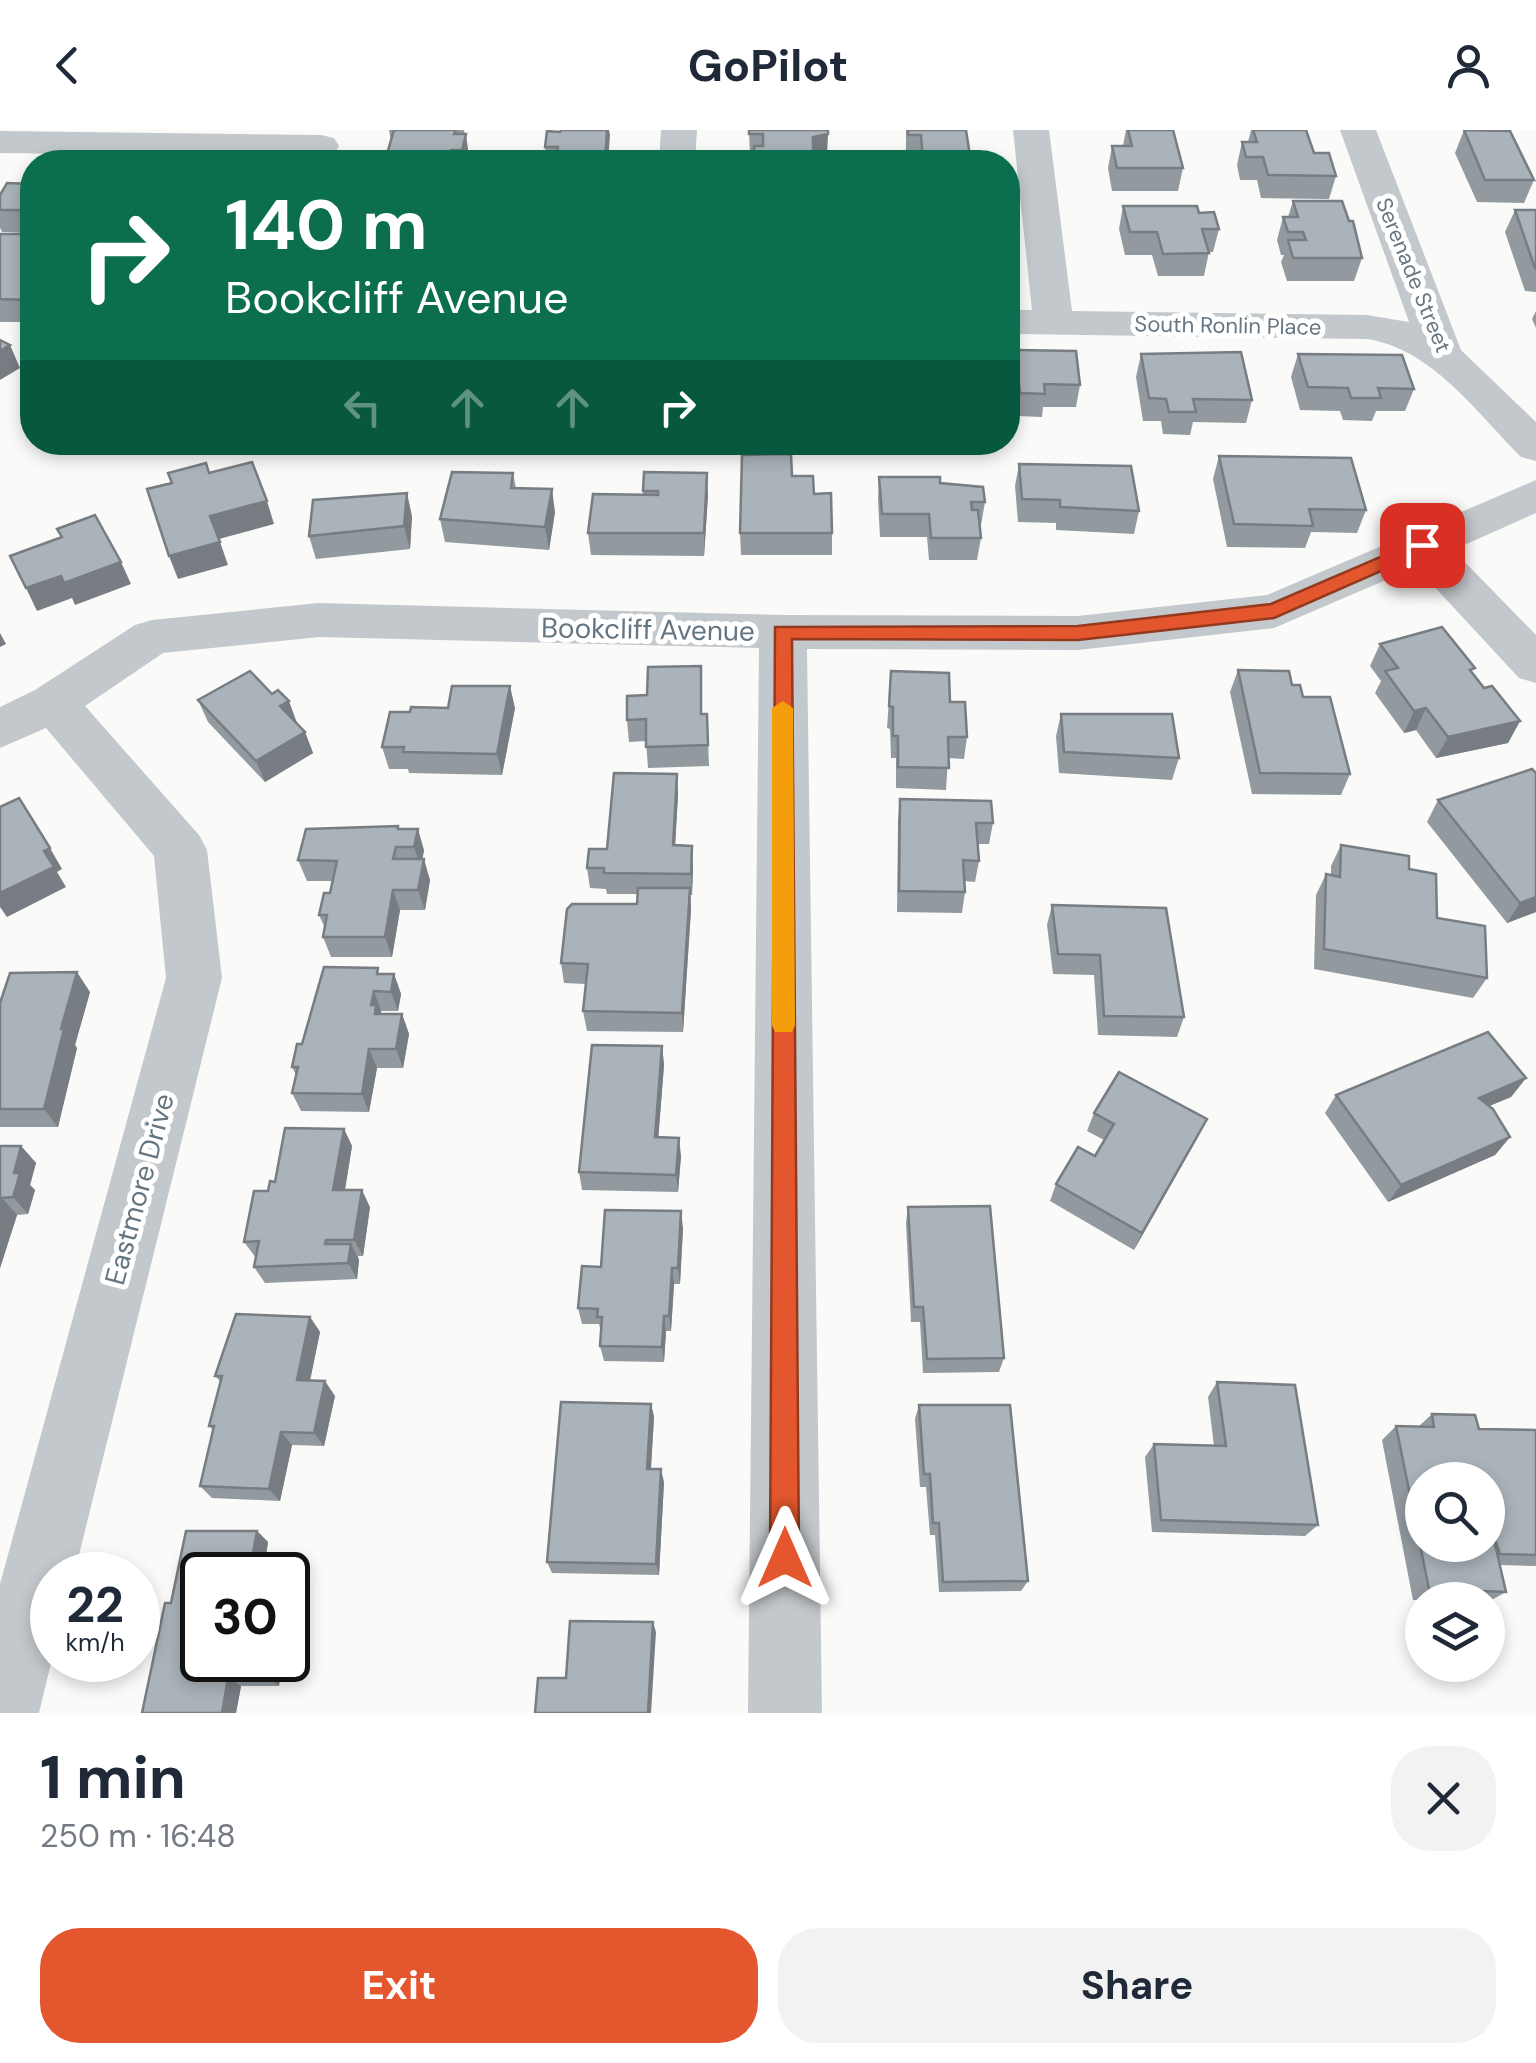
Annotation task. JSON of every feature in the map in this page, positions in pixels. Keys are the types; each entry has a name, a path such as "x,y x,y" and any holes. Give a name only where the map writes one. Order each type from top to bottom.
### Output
{"street":[{"path":"1032,130 1053,322"},
{"name":"Serenade Street","path":"1358,130 1442,355 1536,447"},
{"path":"0,142 319,146"},
{"name":"South Ronlin Place","path":"1020,322 1367,328 1406,333 1442,355"},
{"name":"Bookcliff Avenue","path":"26,716 152,637 320,620 782,632 1078,633 1274,611 1536,495"},
{"path":"1422,545 1536,665"},
{"path":"782,632 785,1713"},
{"name":"Eastmore Drive","path":"2,1713 194,978 180,850 26,716"}],"building":[{"path":"394,130 456,130 454,134 466,134 462,150 388,150"},
{"path":"607,130 606,150 545,147 547,131"},
{"path":"749,130 828,130 828,134 813,137 813,150 754,150 754,146 763,146 763,134 749,134"},
{"path":"908,130 966,130 969,150 922,150 921,135 908,135"},
{"path":"1128,130 1173,130 1183,168 1117,168 1112,146 1132,146"},
{"path":"1253,130 1306,130 1314,153 1329,153 1336,176 1268,175 1263,157 1246,157 1242,142 1257,142"},
{"path":"1464,130 1510,131 1534,180 1485,180"},
{"path":"7,183 20,184 20,210 0,210 0,195"},
{"path":"1293,201 1342,201 1349,221 1353,221 1362,258 1293,258 1288,240 1306,240 1303,232 1288,232 1283,217 1298,217"},
{"path":"1123,206 1197,206 1199,213 1214,212 1219,229 1202,229 1209,253 1163,254 1157,232 1130,232"},
{"path":"1515,210 1536,210 1536,269 1535,268"},
{"path":"0,234 20,234 20,300 0,299"},
{"path":"1020,350 1076,351 1080,385 1044,384 1045,394 1020,393"},
{"path":"1241,352 1252,400 1193,399 1196,412 1169,412 1166,399 1149,398 1141,354"},
{"path":"1298,354 1402,355 1414,389 1378,388 1381,398 1351,398 1348,388 1308,387"},
{"path":"742,455 791,455 792,476 813,476 814,494 831,493 832,533 740,533"},
{"path":"1219,456 1351,458 1366,510 1309,509 1313,526 1234,524"},
{"path":"252,462 267,501 210,516 220,542 169,556 147,489 172,483 168,473 206,463 209,473"},
{"path":"1019,464 1131,466 1139,511 1060,507 1060,500 1022,499"},
{"path":"452,472 513,473 511,488 552,489 545,527 440,519"},
{"path":"644,472 707,473 704,533 588,533 593,494 658,495 658,491 643,491"},
{"path":"879,477 940,477 940,483 983,487 985,502 971,502 972,510 978,510 981,538 931,538 929,514 882,514"},
{"path":"407,493 404,526 309,536 313,500"},
{"path":"95,515 121,562 64,583 61,576 26,588 10,556 62,537 57,529"},
{"path":"1442,627 1475,668 1470,670 1484,688 1492,686 1520,721 1448,737 1426,708 1414,711 1385,671 1398,668 1380,644"},
{"path":"701,666 701,714 707,714 708,745 646,747 646,719 627,720 627,696 647,695 648,667"},
{"path":"1238,670 1289,671 1292,685 1300,685 1303,697 1330,697 1350,774 1260,773"},
{"path":"250,671 272,694 278,690 289,701 280,706 305,732 256,761 198,700"},
{"path":"891,671 949,673 950,702 965,702 967,737 948,737 949,768 898,767 898,736 893,736 893,707 889,706"},
{"path":"452,686 510,686 497,754 403,752 404,747 382,747 390,712 410,712 411,707 448,708"},
{"path":"1061,714 1172,714 1179,758 1064,752"},
{"path":"1532,769 1536,773 1536,897 1520,903 1438,800"},
{"path":"614,773 677,774 673,845 692,846 691,874 604,873 604,868 587,868 589,849 607,849"},
{"path":"19,798 50,848 44,851 54,867 0,893 0,807"},
{"path":"900,799 991,801 993,823 976,823 979,861 963,860 965,892 899,891"},
{"path":"306,829 418,829 414,847 396,847 393,859 424,859 418,890 393,890 385,937 323,937 327,915 319,915 324,893 330,893 337,861 298,860"},
{"path":"1341,845 1409,856 1409,869 1436,874 1437,918 1485,926 1487,978 1324,949 1326,874 1340,877"},
{"path":"638,888 690,888 682,1013 583,1011 588,964 561,963 567,909 572,904 637,904"},
{"path":"1052,905 1166,908 1184,1017 1104,1016 1100,955 1058,954"},
{"path":"324,967 378,968 377,974 394,974 391,992 374,991 371,1005 376,1005 375,1014 402,1014 396,1049 369,1049 362,1094 292,1093 298,1067 292,1067 297,1044 302,1044"},
{"path":"77,972 44,1109 0,1109 0,1003 10,973"},
{"path":"1488,1032 1526,1078 1479,1098 1493,1109 1510,1137 1401,1185 1336,1095"},
{"path":"592,1045 662,1046 655,1137 679,1138 676,1175 579,1172"},
{"path":"1119,1072 1207,1119 1142,1233 1056,1184 1078,1147 1095,1156 1114,1124 1094,1113"},
{"path":"285,1128 344,1129 333,1190 362,1190 354,1240 326,1240 325,1244 351,1244 348,1263 254,1267 259,1241 244,1242 254,1191 268,1191 270,1181 275,1182"},
{"path":"0,1146 21,1146 14,1173 20,1173 13,1197 2,1198 0,1203"},
{"path":"990,1206 1004,1358 927,1359 923,1307 914,1307 908,1207"},
{"path":"605,1210 681,1211 678,1268 672,1268 669,1316 664,1316 662,1347 600,1346 602,1317 597,1317 598,1309 578,1308 582,1266 601,1267"},
{"path":"236,1314 310,1317 297,1380 325,1381 314,1433 281,1432 269,1489 200,1486 222,1376 215,1376"},
{"path":"1217,1382 1295,1385 1318,1525 1161,1520 1154,1444 1226,1446"},
{"path":"561,1402 651,1404 647,1469 661,1469 656,1564 547,1562"},
{"path":"919,1405 1010,1405 1028,1581 943,1582 939,1523 933,1523 930,1474 924,1474"},
{"path":"1432,1414 1475,1415 1479,1429 1536,1430 1536,1555 1505,1554 1505,1462 1405,1462 1405,1470 1396,1426 1434,1427"},
{"path":"186,1531 257,1531 253,1552 182,1552"},
{"path":"180,1560 180,1682 227,1682 222,1713 142,1713 148,1682 160,1682 160,1627 165,1603 171,1603"},
{"path":"1424,1562 1499,1562 1504,1582 1428,1582"},
{"path":"570,1621 653,1622 648,1713 535,1713 538,1678 566,1678"}],"slow traffic":[{"path":"783,708 784,1025"}],"route":[{"path":"785,1558 782,632 1078,633 1274,611 1422,545"}]}
